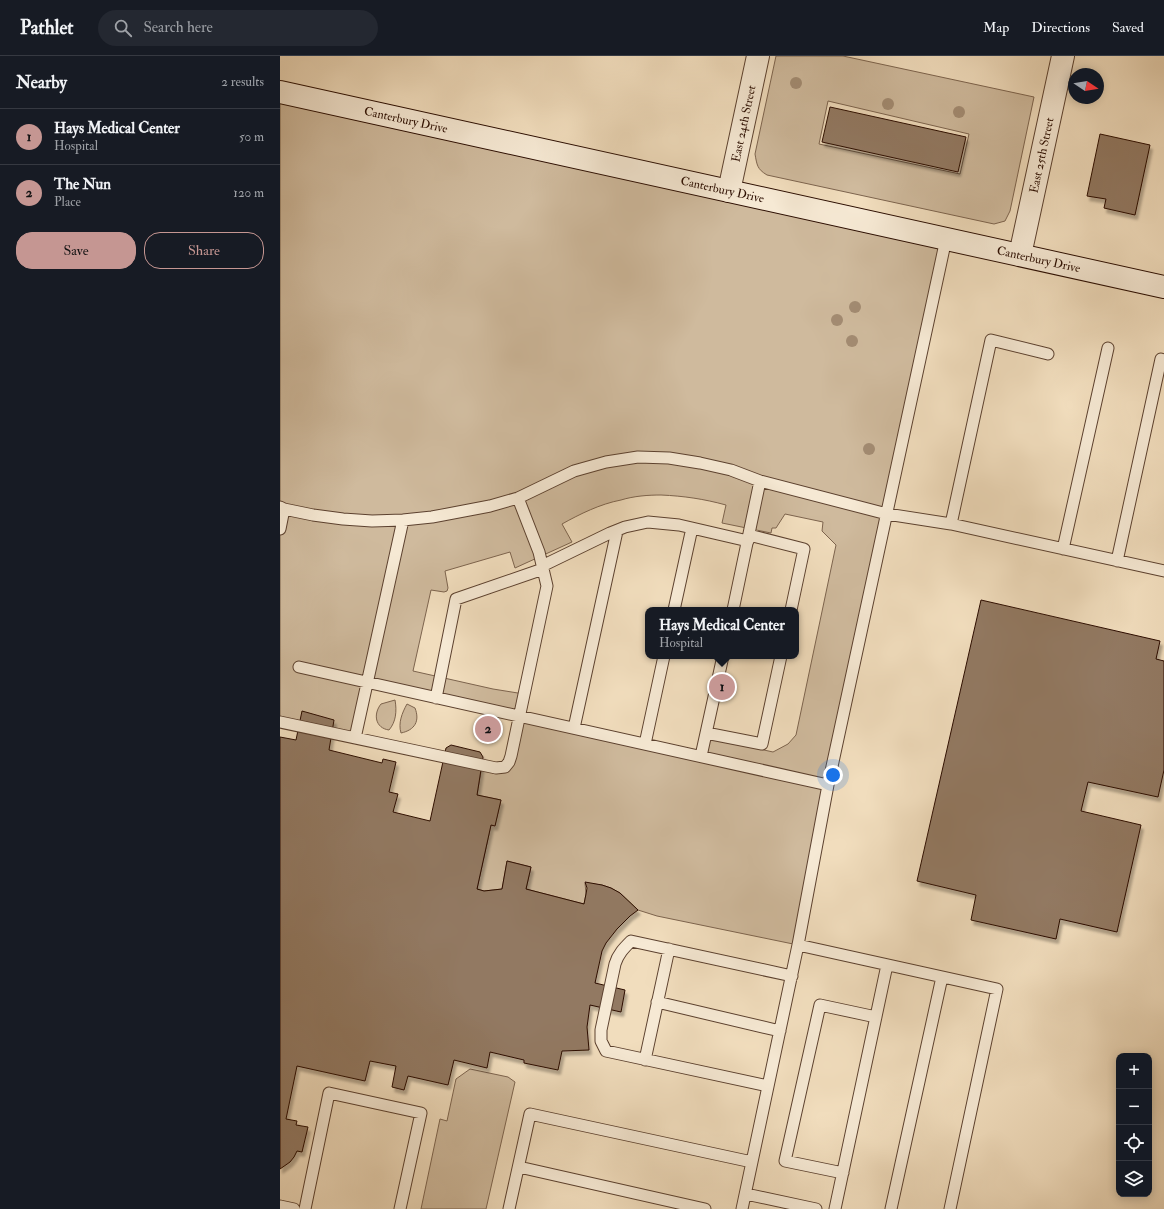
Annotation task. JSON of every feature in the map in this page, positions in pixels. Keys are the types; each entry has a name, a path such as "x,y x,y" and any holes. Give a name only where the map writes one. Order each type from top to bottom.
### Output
{"main road":[{"name":"East 24th Street","path":"729,191 758,56"},
{"name":"East 25th Street","path":"1020,256 1063,56"},
{"name":"Canterbury Drive","path":"280,92 1164,287"}],"lane":[{"path":"742,1209 792,976 828,785 946,239"},
{"path":"951,524 991,340 1048,354"},
{"path":"1063,549 1108,348"},
{"path":"1117,561 1161,359"},
{"path":"280,529 282,508 313,515 343,519 372,521 403,520 461,512 518,498 574,471 606,462 638,457 669,458 731,470 760,481 887,514 951,524 1164,571"},
{"path":"734,607 760,481"},
{"path":"280,722 499,768 505,767 509,762 547,586 539,552 518,498"},
{"path":"355,738 403,520"},
{"path":"436,698 456,599 542,567 625,527 648,522 679,525 804,549 792,607"},
{"path":"675,607 692,528"},
{"path":"574,728 617,530"},
{"path":"645,744 663,659"},
{"path":"701,756 722,659"},
{"path":"706,733 762,744 780,659"},
{"path":"299,668 828,785"},
{"path":"768,1086 606,1051 603,1047 600,1036 602,1023 617,956 631,941 792,976"},
{"path":"798,945 997,989 950,1209"},
{"path":"645,1060 669,949"},
{"path":"835,1209 888,965"},
{"path":"891,1209 942,977"},
{"path":"657,1002 780,1031"},
{"path":"843,1173 785,1160 820,1005 876,1017"},
{"path":"305,1209 329,1093 420,1113 400,1209"},
{"path":"509,1209 530,1114 752,1162"},
{"path":"518,1167 705,1209"},
{"path":"746,1194 816,1209"},
{"path":"280,1206 294,1209"}],"shaded area":[{"path":"776,56 843,56 1034,97 1010,211 1005,221 994,224 767,175 761,171 758,166 755,154","holes":["828,101 969,134 960,174 819,144"]},
{"path":"280,92 946,239 798,945 657,916 638,910 620,893 602,885 585,883 586,894 584,904 526,889 531,867 507,861 502,889 484,891 477,889 491,825 495,825 501,800 477,795 482,765 505,767 519,716 367,683 355,738 280,722","holes":["661,495 686,497 726,505 722,523 771,533 772,528 776,528 785,514 823,522 822,531 836,545 796,735 788,744 773,752 705,737 701,756 519,716 524,694 493,689 413,671 431,590 444,592 447,591 448,588 445,571 510,552 515,568 572,542 562,524 583,513 605,504 631,498"]},
{"path":"395,700 395,720 389,730 384,729 378,724 376,716 378,708 381,704"},
{"path":"407,704 415,708 417,717 415,724 410,730 401,733 401,718"},
{"path":"470,1069 508,1077 515,1082 486,1209 421,1209 440,1119 447,1121 456,1079"}],"building":[{"path":"830,107 966,137 958,172 822,142"},
{"path":"1100,134 1150,145 1135,215 1104,208 1106,199 1087,196"},
{"path":"981,600 1160,641 1156,659 1164,661 1164,770 1158,797 1088,782 1081,811 1141,825 1117,932 1060,919 1056,939 971,920 976,895 917,881"},
{"path":"302,711 334,720 329,750 382,763 383,759 396,762 389,792 398,794 393,812 430,821 446,748 451,745 480,752 483,757 477,795 501,800 495,826 491,825 477,889 484,891 502,889 507,861 531,867 526,889 584,904 587,888 585,882 602,885 620,893 638,910 617,929 606,943 602,951 595,983 625,990 621,1012 590,1005 587,1027 589,1050 562,1051 558,1070 524,1063 524,1060 490,1052 487,1068 454,1060 448,1085 408,1076 404,1090 392,1087 396,1066 370,1061 365,1081 297,1066 286,1119 297,1121 296,1125 308,1127 302,1152 297,1151 290,1162 280,1169 280,737 296,740"}],"place":[{"name":"Hays Medical Center","path":"722,687"},
{"name":"The Nun","path":"488,729"}]}
